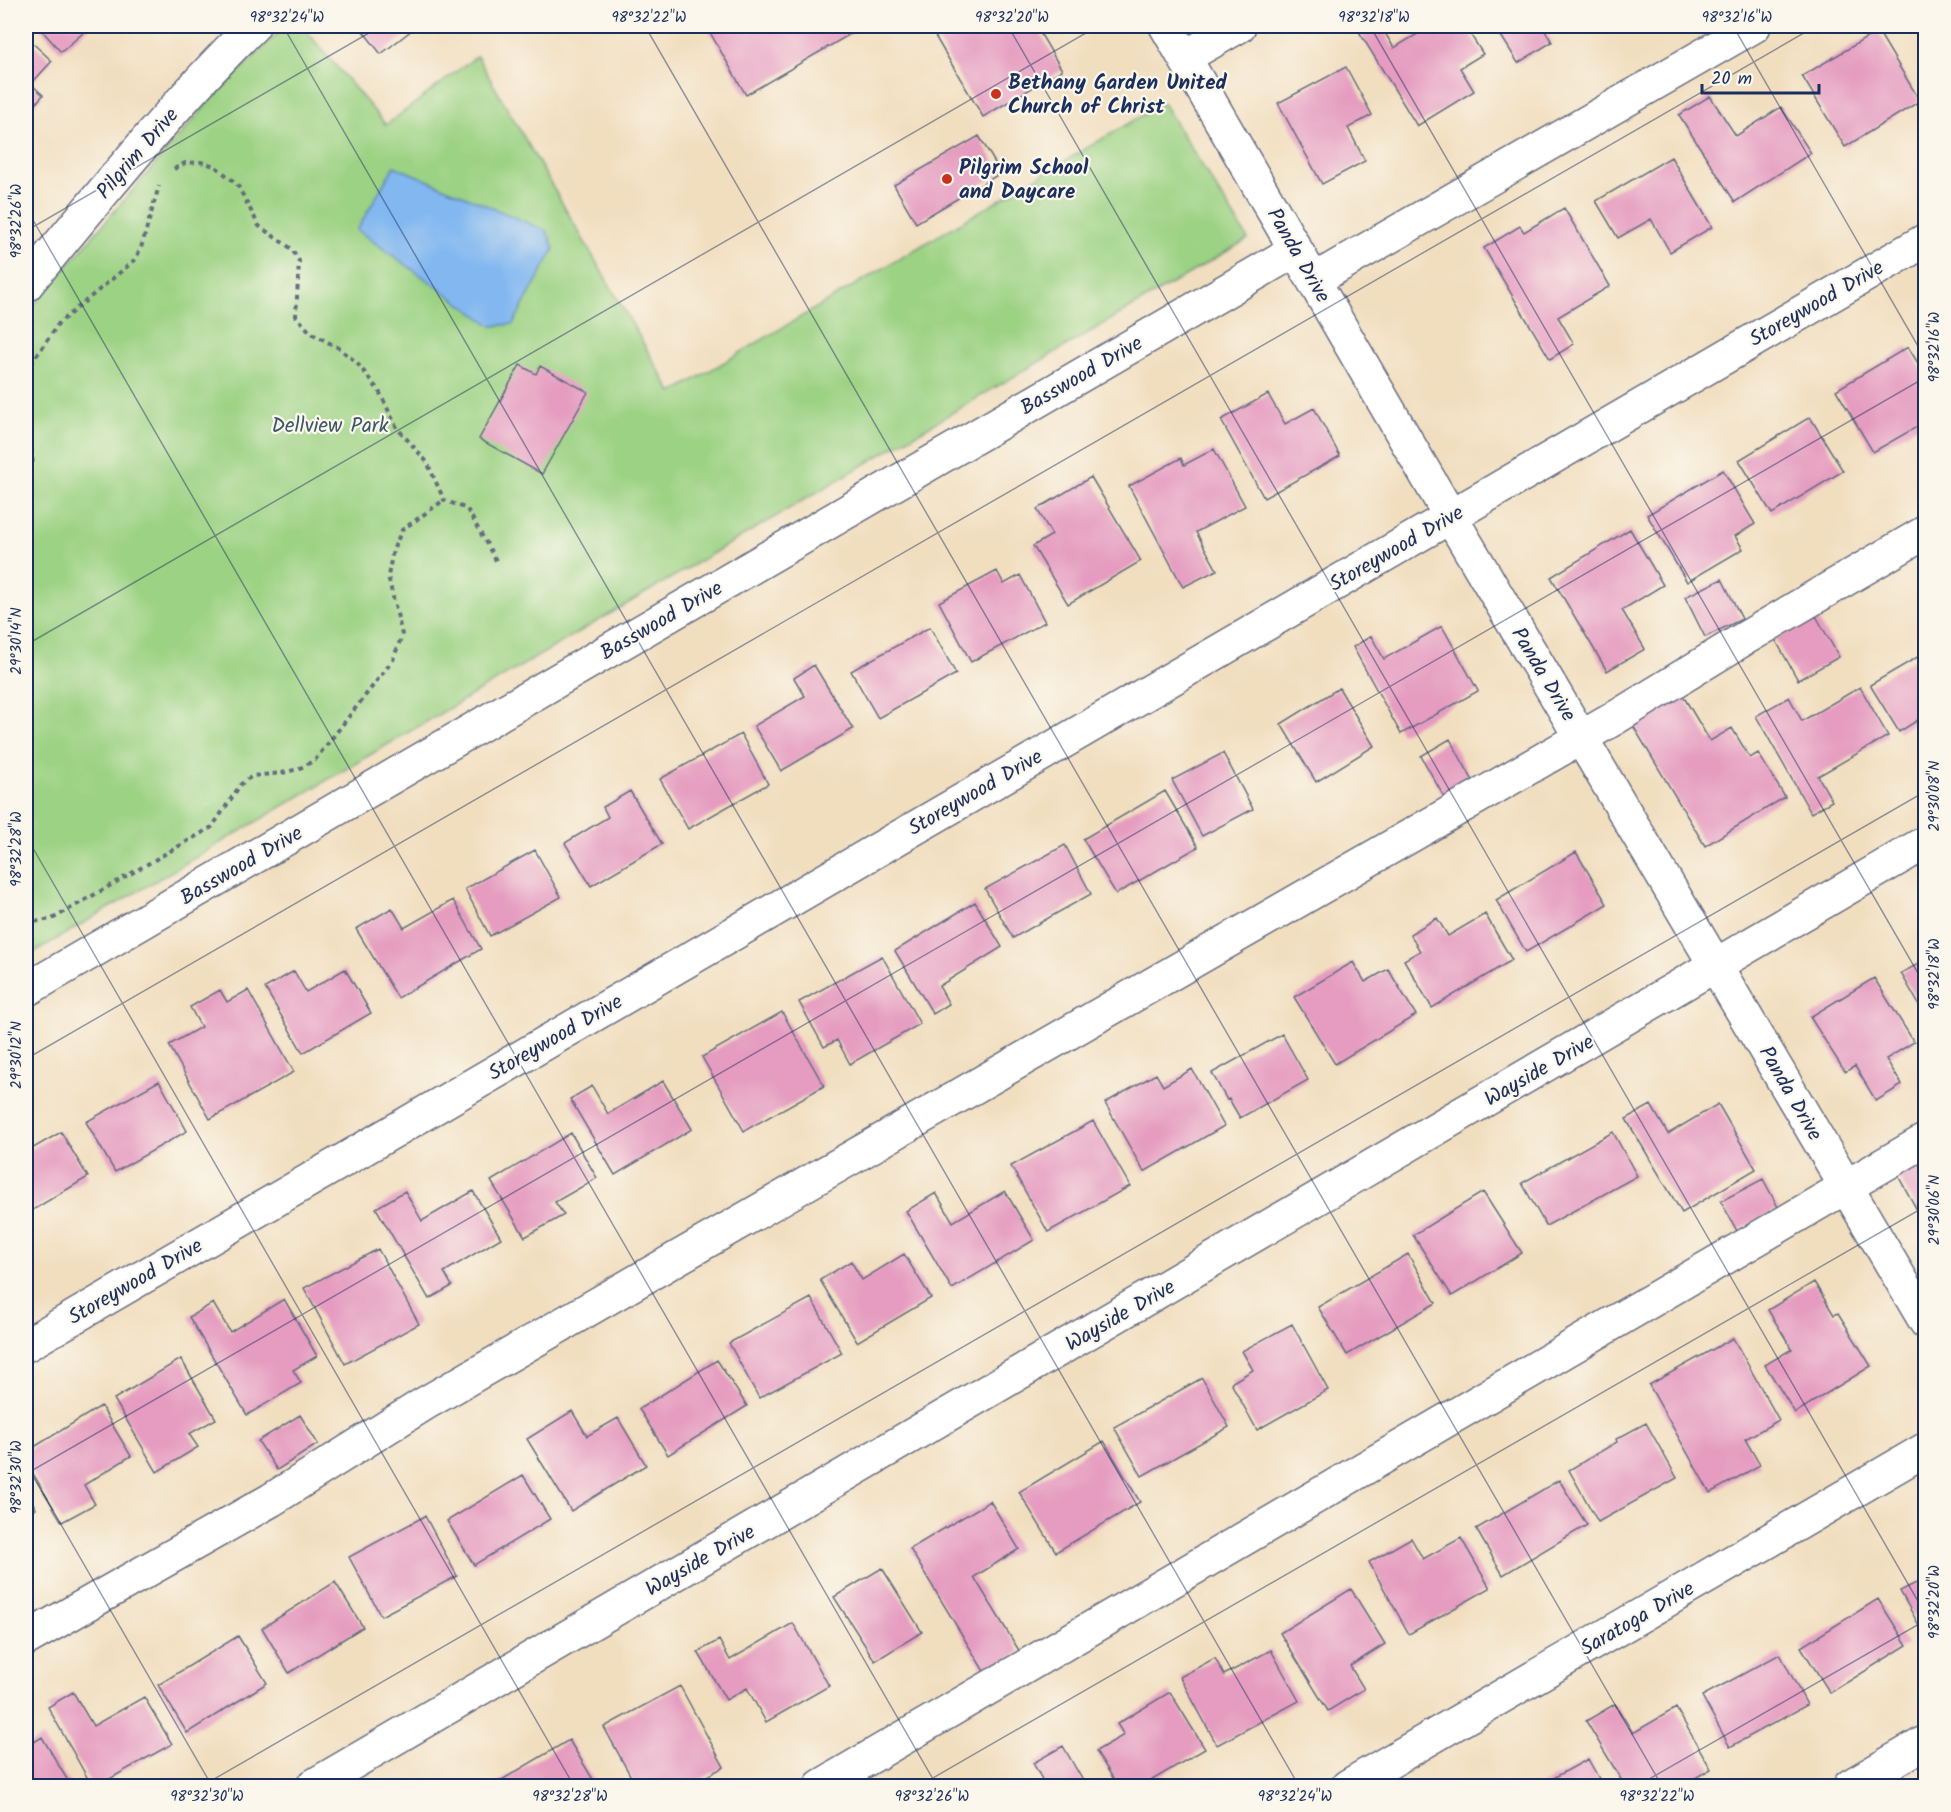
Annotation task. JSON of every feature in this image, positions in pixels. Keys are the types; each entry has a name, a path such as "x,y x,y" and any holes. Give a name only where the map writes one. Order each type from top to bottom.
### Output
{"street":[{"name":"Pilgrim Drive","path":"26,285 145,142 253,26"},
{"name":"Panda Drive","path":"1166,26 1450,516 1926,1322"},
{"path":"1185,57 1239,26"},
{"path":"1314,280 1754,26"},
{"name":"Storeywood Drive","path":"26,1345 1926,240"},
{"name":"Basswood Drive","path":"26,990 1296,250"},
{"path":"26,1639 271,1500 424,1404 1581,736 1926,532"},
{"name":"Wayside Drive","path":"313,1786 1926,842"},
{"path":"821,1786 1926,1140"},
{"name":"Saratoga Drive","path":"1348,1786 1926,1449"},
{"path":"1850,1786 1926,1742"}],"path":[{"path":"171,171 185,163 201,162 215,166 237,184 259,226 292,249 299,261 296,316 311,333 339,348 357,363 379,391 397,428 427,462 444,500 467,510 498,564"},
{"path":"26,371 59,322 135,260 141,248 153,201 165,178"},
{"path":"26,434 30,437 33,466"},
{"path":"26,923 52,919 212,828 241,784 252,776 298,769 315,760 393,660 402,635 388,576 393,550 402,530 444,500"}],"green space":[{"name":"Dellview Park","path":"285,26 302,26 386,125 477,56 672,393 1163,103 1248,239 26,957 26,314 213,97"}],"water":[{"path":"394,166 547,231 554,249 513,324 492,326 357,230"}],"building":[{"path":"38,26 91,26 61,52"},
{"path":"359,26 417,26 381,54"},
{"path":"714,26 864,26 746,95 708,29"},
{"name":"Bethany Garden United Church of Christ","path":"929,26 1036,26 1062,70 983,117"},
{"path":"1366,26 1381,26 1394,48 1431,26 1465,26 1483,54 1460,68 1474,91 1417,126 1358,30"},
{"path":"1495,26 1542,26 1552,42 1518,63"},
{"path":"1913,26 1926,26 1926,48"},
{"path":"1878,31 1920,101 1845,147 1802,76"},
{"path":"26,37 52,61 31,84 43,95 26,115"},
{"path":"1346,67 1372,115 1348,128 1365,161 1322,184 1278,103"},
{"path":"1710,96 1736,136 1781,107 1811,153 1735,202 1679,115"},
{"name":"Pilgrim School and Daycare","path":"979,136 1001,173 916,223 894,185"},
{"path":"1671,157 1712,227 1670,252 1651,219 1618,238 1596,201"},
{"path":"1564,208 1610,286 1558,317 1574,344 1550,359 1484,248 1520,226 1524,232"},
{"path":"1908,347 1926,376 1926,434 1920,425 1873,452 1836,390"},
{"path":"520,365 536,374 540,366 588,392 542,474 479,439"},
{"path":"1268,394 1285,424 1314,408 1340,456 1264,498 1221,420"},
{"path":"1810,417 1843,471 1772,514 1739,460"},
{"path":"1214,449 1245,506 1196,532 1217,570 1183,587 1129,486 1181,458 1184,465"},
{"path":"1723,470 1755,524 1735,536 1743,549 1687,582 1647,515"},
{"path":"1091,477 1141,561 1068,604 1033,546 1052,535 1037,509"},
{"path":"1630,529 1663,585 1622,610 1645,649 1607,671 1551,577"},
{"path":"997,571 1004,584 1020,575 1045,622 971,662 939,602"},
{"path":"1722,579 1742,619 1705,637 1685,597"},
{"path":"1816,616 1839,657 1798,680 1775,639"},
{"path":"1442,626 1478,691 1401,734 1353,647 1371,636 1384,659"},
{"path":"930,627 956,674 878,718 851,671"},
{"path":"1926,652 1926,715 1899,732 1870,685"},
{"path":"814,665 853,729 781,771 754,726 805,696 794,678"},
{"path":"1860,687 1888,736 1818,776 1832,801 1811,813 1756,716 1789,697 1802,721"},
{"path":"1339,688 1374,746 1316,782 1281,724"},
{"path":"1682,694 1710,741 1732,728 1750,758 1758,753 1785,797 1705,846 1632,724"},
{"path":"741,734 768,784 688,829 660,779"},
{"path":"1450,739 1473,781 1444,797 1421,756"},
{"path":"1223,753 1253,809 1202,836 1172,780"},
{"path":"630,791 662,844 591,886 565,843 608,817 603,807"},
{"path":"1165,791 1198,847 1116,894 1083,839"},
{"path":"1065,845 1091,894 1013,938 985,889"},
{"path":"535,850 561,897 490,936 465,889"},
{"path":"1576,852 1607,904 1526,952 1496,900"},
{"path":"453,900 481,949 398,998 356,929 392,908 404,928"},
{"path":"975,902 1002,947 939,986 949,1004 933,1014 895,951"},
{"path":"1485,914 1512,960 1432,1008 1404,960 1420,951 1410,934 1437,918 1448,936"},
{"path":"882,956 920,1024 850,1064 837,1040 824,1047 799,1002"},
{"path":"1926,960 1926,1017 1901,973"},
{"path":"1353,962 1365,982 1388,969 1416,1015 1335,1064 1294,997"},
{"path":"345,969 371,1013 303,1053 265,988 294,971 306,992"},
{"path":"1874,978 1914,1042 1886,1059 1902,1085 1876,1101 1855,1066 1845,1072 1810,1017"},
{"path":"220,990 227,1002 248,990 294,1072 210,1119 169,1045 201,1027 190,1007"},
{"path":"782,1012 824,1086 744,1131 702,1057"},
{"path":"1282,1034 1308,1080 1240,1118 1212,1073"},
{"path":"1192,1069 1224,1126 1144,1172 1105,1103 1156,1074 1163,1086"},
{"path":"159,1081 187,1131 115,1172 86,1122"},
{"path":"663,1081 692,1129 615,1175 570,1099 592,1086 608,1114"},
{"path":"1718,1104 1756,1169 1682,1213 1626,1119 1651,1105 1668,1134"},
{"path":"1093,1121 1130,1186 1048,1232 1011,1166"},
{"path":"61,1132 88,1177 26,1214 26,1142 30,1150"},
{"path":"1613,1132 1637,1176 1546,1226 1522,1183"},
{"path":"571,1133 597,1178 555,1202 564,1215 525,1237 491,1181"},
{"path":"1926,1156 1926,1226 1896,1172"},
{"path":"1763,1179 1779,1209 1737,1231 1721,1201"},
{"path":"405,1191 422,1221 473,1191 501,1238 444,1272 452,1286 429,1299 376,1208"},
{"path":"1005,1191 1034,1240 952,1289 906,1211 936,1193 953,1222"},
{"path":"1483,1192 1522,1253 1452,1296 1413,1235"},
{"path":"378,1249 419,1324 345,1364 304,1288"},
{"path":"904,1254 931,1298 857,1342 820,1280 851,1261 862,1280"},
{"path":"1408,1254 1436,1303 1347,1355 1318,1307"},
{"path":"1814,1282 1834,1315 1838,1313 1871,1366 1795,1413 1765,1365 1792,1349 1768,1310"},
{"path":"811,1298 842,1353 759,1398 729,1343"},
{"path":"284,1299 317,1356 293,1370 301,1383 247,1415 189,1317 213,1303 230,1332"},
{"path":"1292,1324 1328,1390 1257,1430 1231,1383 1253,1370 1242,1351"},
{"path":"1733,1338 1779,1420 1745,1439 1760,1465 1710,1493 1649,1385"},
{"path":"181,1359 216,1419 189,1434 198,1447 157,1472 114,1399"},
{"path":"717,1360 747,1406 668,1455 639,1409"},
{"path":"1202,1378 1229,1427 1142,1476 1114,1427"},
{"path":"101,1406 131,1456 84,1485 95,1504 62,1522 26,1462 26,1452"},
{"path":"572,1411 587,1436 618,1418 646,1465 571,1511 527,1439"},
{"path":"300,1415 318,1444 277,1470 258,1441"},
{"path":"1646,1423 1677,1478 1598,1522 1569,1470 1617,1442 1616,1439"},
{"path":"1104,1441 1140,1502 1056,1552 1019,1492"},
{"path":"523,1475 550,1519 474,1565 447,1521"},
{"path":"1559,1480 1587,1525 1503,1575 1476,1529"},
{"path":"26,1489 36,1509 26,1515"},
{"path":"990,1501 1019,1549 974,1577 1020,1652 985,1673 910,1549"},
{"path":"425,1516 457,1576 381,1616 349,1557"},
{"path":"1411,1538 1423,1559 1461,1538 1490,1588 1409,1634 1369,1562"},
{"path":"882,1568 922,1632 875,1661 834,1597"},
{"path":"1926,1578 1926,1638 1900,1591"},
{"path":"335,1582 363,1627 289,1673 262,1628"},
{"path":"1351,1589 1385,1644 1350,1666 1364,1689 1328,1711 1280,1633"},
{"path":"1878,1599 1907,1645 1830,1693 1801,1647"},
{"path":"793,1623 829,1686 766,1722 747,1688 726,1700 698,1652 719,1640 730,1660"},
{"path":"238,1636 267,1683 187,1733 158,1685"},
{"path":"1271,1650 1299,1701 1217,1745 1180,1677 1215,1658 1224,1675"},
{"path":"1780,1654 1807,1705 1730,1747 1702,1696"},
{"path":"680,1686 724,1767 688,1786 636,1786 604,1727"},
{"path":"73,1692 93,1726 144,1697 172,1744 97,1786 92,1786 48,1707"},
{"path":"1170,1692 1205,1749 1142,1786 1118,1786 1096,1751 1124,1735 1117,1724"},
{"path":"1615,1704 1633,1733 1676,1708 1711,1769 1681,1786 1625,1786 1586,1721"},
{"path":"42,1737 71,1786 26,1786 26,1747"},
{"path":"569,1740 597,1786 497,1786 495,1784"},
{"path":"1063,1746 1086,1786 1039,1786 1044,1783 1033,1763"},
{"path":"1588,1759 1603,1786 1539,1786"}],"place":[{"name":"Bethany Garden United Church of Christ","path":"996,94"},
{"name":"Pilgrim School and Daycare","path":"947,179"}]}
